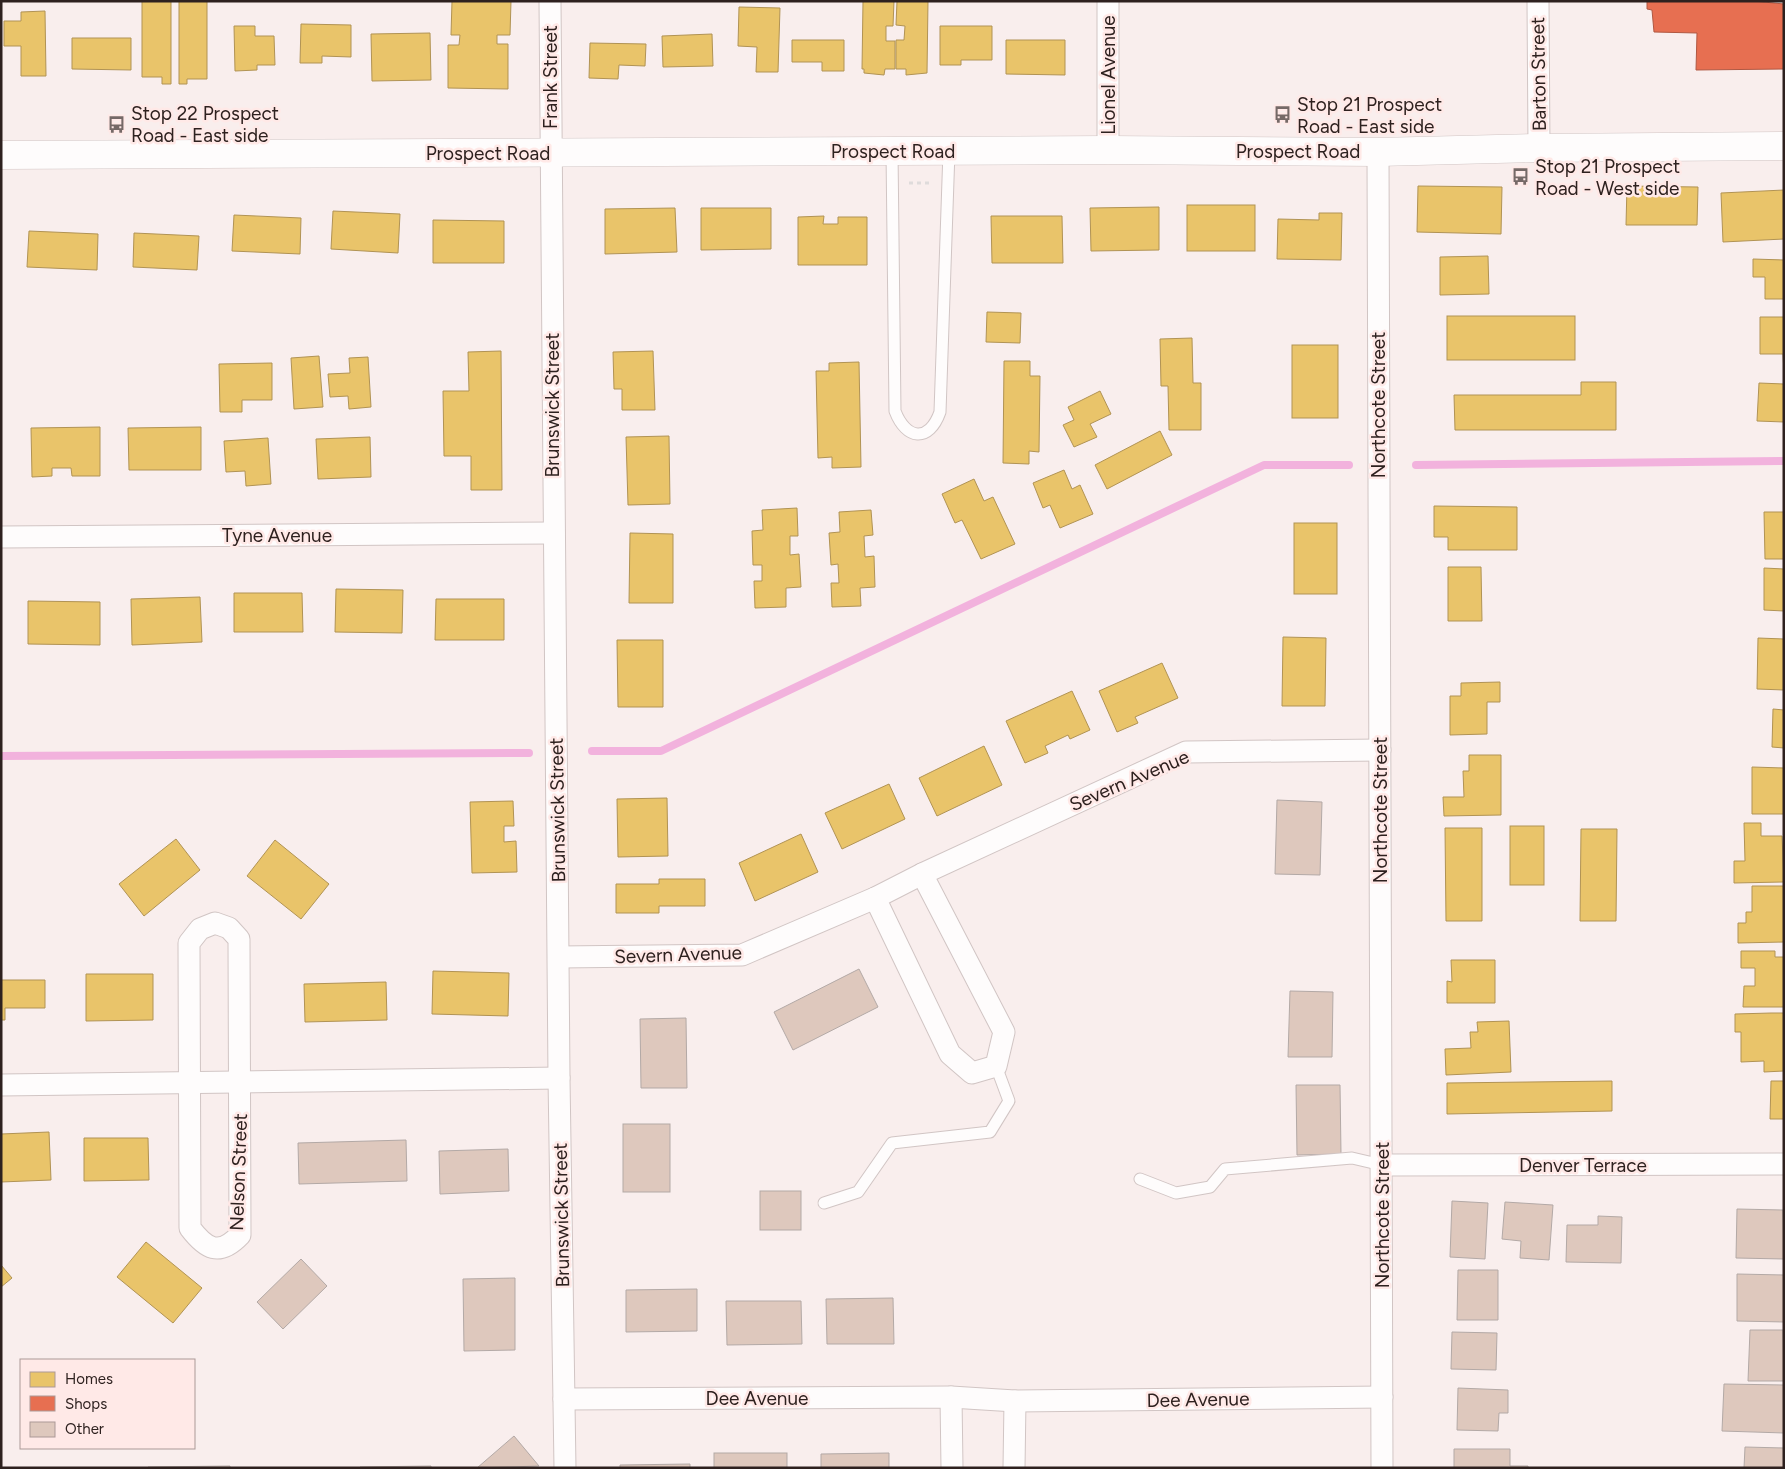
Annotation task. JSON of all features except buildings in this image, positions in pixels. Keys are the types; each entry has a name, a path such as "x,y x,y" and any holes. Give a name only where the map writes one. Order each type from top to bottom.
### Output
{"main road":[{"name":"Prospect Road","path":"1,155 1108,150 1378,152 1539,148 1784,146"}],"street":[{"name":"Frank Street","path":"550,1 550,152"},
{"name":"Lionel Avenue","path":"1108,1 1108,150"},
{"name":"Barton Street","path":"1538,1 1539,148"},
{"name":"Brunswick Street","path":"550,152 559,1078 565,1468"},
{"name":"Northcote Street","path":"1378,152 1382,1468"},
{"name":"Tyne Avenue","path":"1,537 554,533"},
{"name":"Severn Avenue","path":"559,957 742,955 875,898 922,874 1186,752 1380,750"},
{"path":"875,898 950,1054 972,1073 996,1066 1004,1032 922,874"},
{"name":"Nelson Street","path":"215,922 229,928 239,939 240,1082 240,1235 231,1245 216,1249 202,1244 190,1228 189,1082 189,943 200,929 215,922"},
{"path":"1,1084 559,1078"},
{"name":"Denver Terrace","path":"1382,1165 1784,1164"},
{"name":"Dee Avenue","path":"564,1399 951,1398 1015,1401 1382,1397"},
{"path":"951,1398 952,1468"},
{"path":"1014,1468 1015,1401"}],"lane":[{"path":"892,151 894,411 900,425 910,433 919,434 927,432 935,426 940,412 949,151"},
{"path":"824,1202 858,1192 892,1143 990,1132 1010,1101 996,1066"},
{"path":"1140,1180 1176,1193 1210,1188 1225,1169 1352,1158 1382,1165"}],"path":[{"path":"901,183 938,183"}],"waterway":[{"path":"1416,465 1784,461"},
{"path":"592,751 661,751 1264,465 1349,465"},
{"path":"1,756 529,753"}],"place":[{"name":"Stop 21 Prospect Road - East side","path":"1283,115"},
{"name":"Stop 22 Prospect Road - East side","path":"117,124"},
{"name":"Stop 21 Prospect Road - West side","path":"1521,177"}]}
